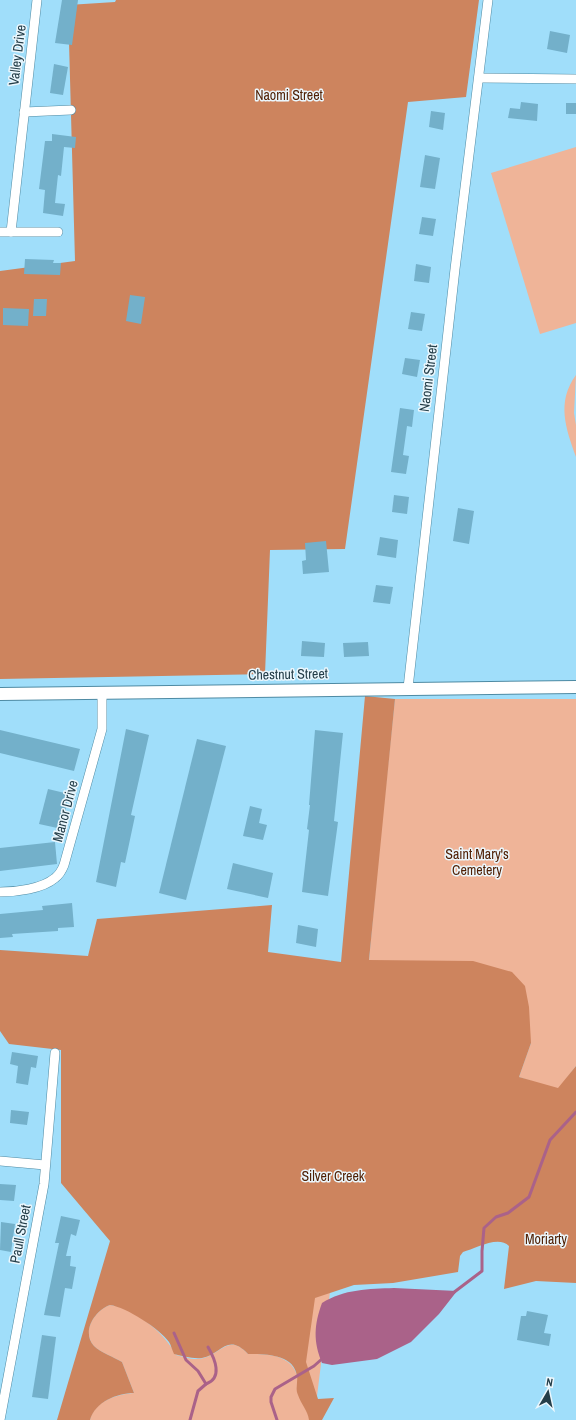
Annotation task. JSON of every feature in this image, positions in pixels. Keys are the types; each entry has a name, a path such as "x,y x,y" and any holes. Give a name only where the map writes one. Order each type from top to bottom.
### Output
{"street":[{"name":"Valley Drive","path":"11,232 37,0"},
{"name":"Naomi Street","path":"408,688 454,275 488,0"},
{"path":"479,78 576,79"},
{"path":"24,112 71,110"},
{"path":"0,232 58,232"},
{"name":"Chestnut Street","path":"0,694 576,687"},
{"name":"Manor Drive","path":"0,892 8,892 47,883 55,878 64,866 102,729 102,692"},
{"name":"Paull Street","path":"0,1420 44,1184 55,1053"},
{"path":"0,1161 45,1165"}],"green space":[{"path":"116,0 479,0 466,97 408,102 345,549 270,550 265,674 0,679 0,271 75,261 68,5 115,2"},
{"path":"576,147 576,323 540,334 491,173"},
{"path":"576,375 574,413 576,425 576,457 566,426 565,405 566,395"},
{"name":"Moriarty","path":"365,696 395,699 369,960 473,961 512,972 525,986 529,1007 531,1043 519,1077 558,1088 576,1066 576,1283 536,1281 504,1289 509,1246 504,1243 493,1242 463,1252 460,1256 458,1272 393,1283 354,1285 315,1298 306,1362 318,1399 334,1398 322,1420 309,1420 297,1393 297,1376 295,1369 285,1359 270,1355 248,1354 235,1345 229,1345 209,1356 202,1358 191,1358 174,1354 169,1342 151,1325 125,1310 110,1305 95,1316 89,1328 90,1340 94,1346 104,1353 122,1362 134,1393 127,1393 108,1400 97,1408 90,1420 57,1420 110,1241 61,1183 61,1050 9,1044 0,1031 0,950 88,956 97,919 272,905 268,952 341,962"},
{"name":"Saint Mary's Cemetery","path":"395,699 576,699 576,1066 566,1079 576,1270 531,1081 519,1077 531,1043 369,961"},
{"path":"322,1223 332,1276 314,1420 90,1420 92,1413 101,1403 114,1397 134,1393 122,1362 100,1351 94,1346 90,1340 89,1328 95,1316 104,1308 110,1305 119,1307 139,1316 157,1330 176,1355 201,1359 226,1346 236,1345 248,1354 270,1355 283,1359 294,1368 297,1375 297,1382"}],"shaded area":[{"path":"394,1288 457,1291 439,1314 411,1342 377,1359 332,1365 322,1363 317,1347 316,1326 322,1303 330,1298 348,1292 366,1289"}],"building":[{"path":"62,0 78,0 72,45 55,43"},
{"path":"550,31 570,35 567,53 547,49"},
{"path":"54,64 68,67 63,95 50,93"},
{"path":"521,102 538,104 537,121 508,118 510,108 520,109"},
{"path":"566,103 576,103 576,114 566,114"},
{"path":"431,111 445,113 443,130 429,127"},
{"path":"52,134 76,137 75,148 64,147 61,176 58,175 55,203 65,204 63,216 43,213 45,190 39,189 45,141 52,141"},
{"path":"425,155 440,158 435,189 420,187"},
{"path":"422,217 436,219 433,236 419,234"},
{"path":"25,259 54,260 53,263 61,263 60,275 24,274"},
{"path":"416,264 431,267 429,283 414,281"},
{"path":"130,295 145,297 141,324 126,321"},
{"path":"34,299 47,299 46,316 33,316"},
{"path":"3,308 29,309 28,326 3,325"},
{"path":"411,312 425,314 422,331 408,329"},
{"path":"405,358 420,360 417,377 402,374"},
{"path":"400,408 414,410 412,427 407,426 403,455 409,456 406,474 391,472"},
{"path":"394,495 409,497 407,514 392,512"},
{"path":"458,508 474,511 469,544 453,541"},
{"path":"380,537 398,540 396,558 377,555"},
{"path":"326,541 329,572 303,574 302,561 306,560 305,543"},
{"path":"376,585 393,587 390,604 373,602"},
{"path":"302,641 325,643 324,657 301,656"},
{"path":"368,642 369,656 344,657 343,643"},
{"path":"126,729 149,735 131,815 135,816 125,863 121,862 116,887 96,882"},
{"path":"0,730 80,749 74,771 0,753"},
{"path":"315,730 343,733 334,821 338,822 328,896 302,892 309,830 307,829"},
{"path":"197,739 226,746 186,900 159,893"},
{"path":"48,789 69,794 62,829 39,824"},
{"path":"250,806 262,809 259,823 267,825 263,840 243,836"},
{"path":"55,842 57,864 0,871 0,848"},
{"path":"233,863 273,873 268,898 227,889"},
{"path":"72,903 74,927 58,928 58,931 12,934 13,937 0,938 0,914 43,910 42,906"},
{"path":"298,925 318,929 316,947 296,943"},
{"path":"12,1052 38,1056 36,1068 31,1067 28,1085 16,1083 18,1066 10,1064"},
{"path":"11,1110 29,1112 27,1125 10,1123"},
{"path":"0,1184 16,1185 14,1201 0,1200"},
{"path":"61,1216 80,1220 76,1236 71,1234 66,1256 71,1256 70,1266 76,1267 72,1289 65,1288 60,1317 44,1315 59,1243 55,1243"},
{"path":"1,1222 15,1224 11,1252 0,1250"},
{"path":"527,1311 548,1315 544,1333 551,1334 549,1346 517,1340 521,1316 526,1316"},
{"path":"42,1335 56,1337 48,1399 32,1397"}],"waterway":[{"name":"Silver Creek","path":"453,1293 482,1271 484,1228 496,1217 508,1213 529,1197 550,1140 576,1112"},
{"path":"174,1333 186,1360 198,1371 206,1384 198,1391 190,1420"},
{"path":"206,1384 211,1381 216,1373 215,1362 208,1347"},
{"name":"Silver Creek","path":"277,1420 271,1402 271,1397 275,1389 314,1366 323,1358"}]}
